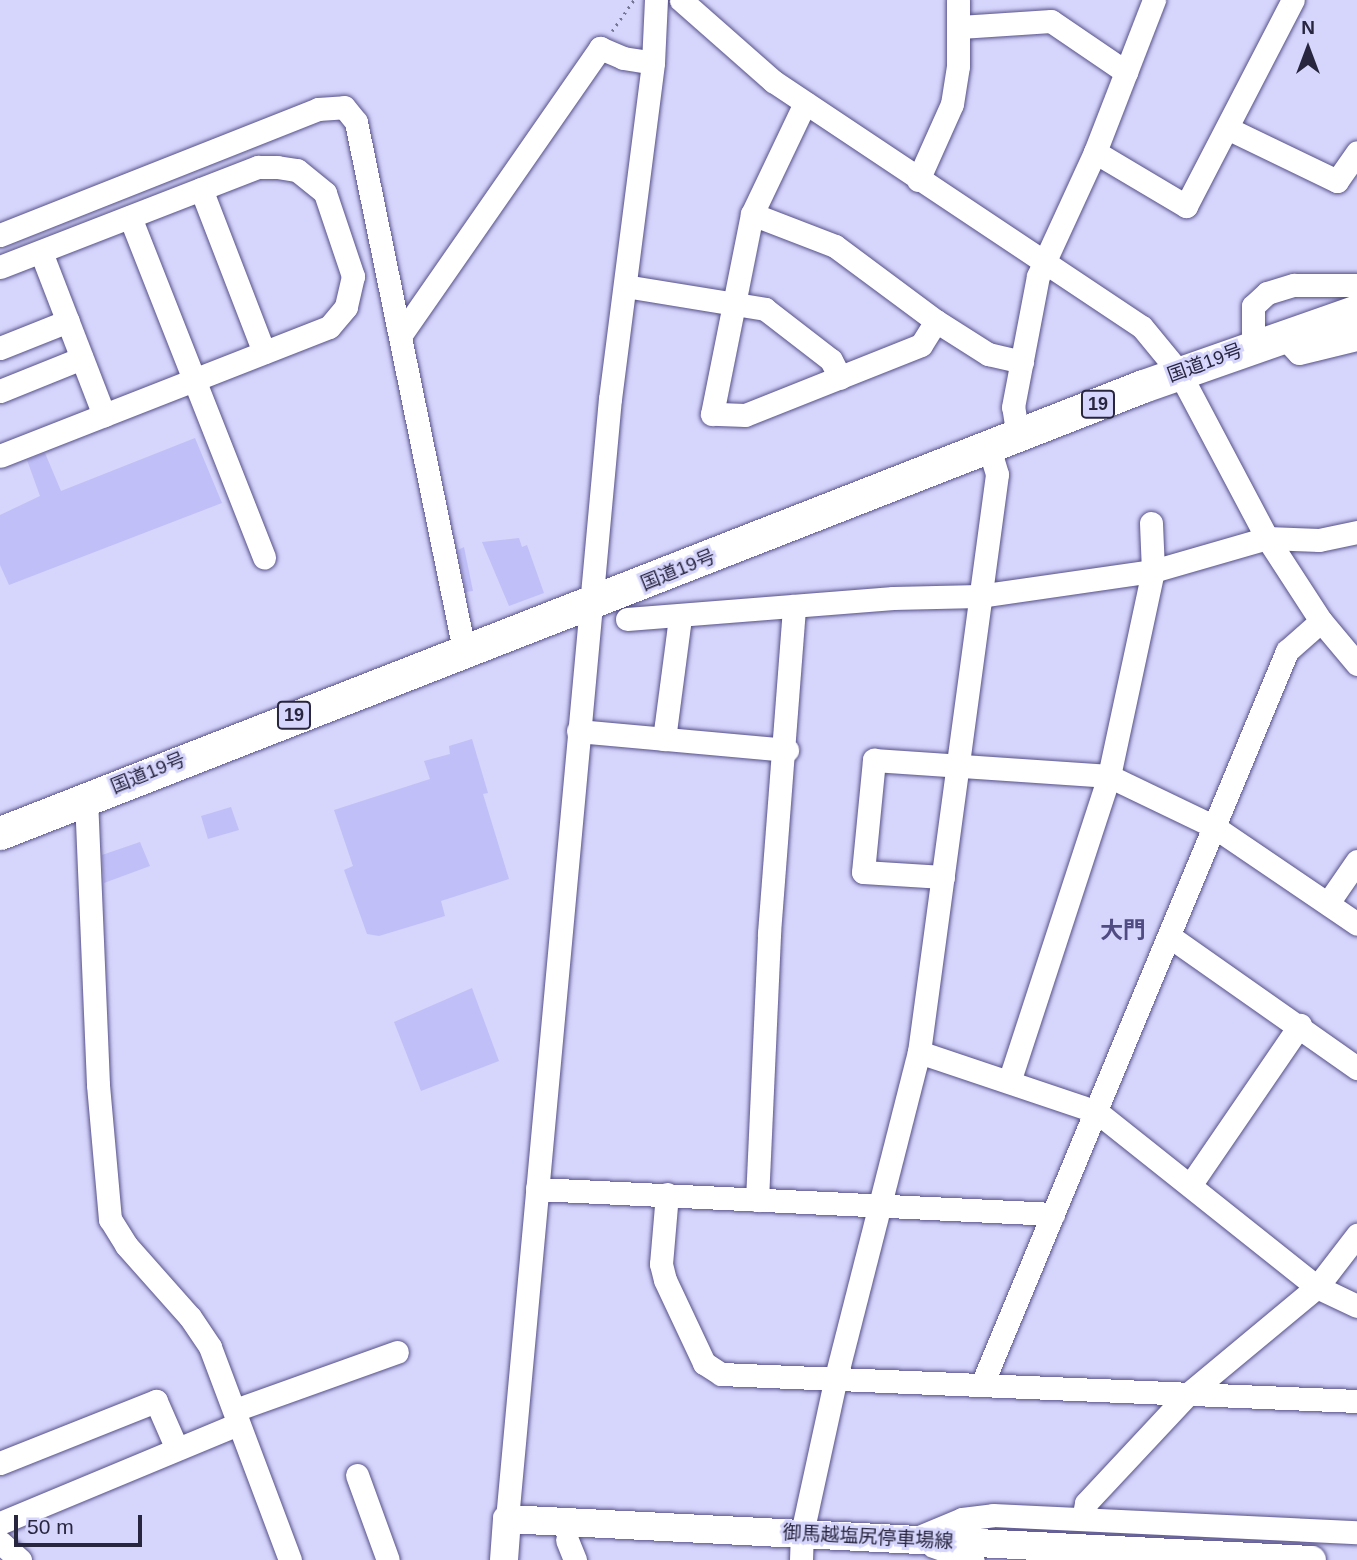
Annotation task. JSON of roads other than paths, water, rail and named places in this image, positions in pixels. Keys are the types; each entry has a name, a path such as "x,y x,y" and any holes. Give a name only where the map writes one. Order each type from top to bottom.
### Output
{"highway":[{"name":"国道19号","path":"0,833 1179,372 1357,311"}],"main road":[{"name":"御馬越塩尻停車場線","path":"508,1519 802,1546 914,1539 1312,1560"},
{"path":"504,1560 508,1519"}],"street":[{"path":"508,1519 578,731 625,286 653,63 656,0"},
{"path":"681,0 773,82 1142,327 1179,372 1266,538 1321,621 1357,664"},
{"path":"918,180 952,104 960,27 958,0"},
{"path":"802,1546 836,1377 919,1052 979,596 1003,442 1045,261 1095,152 1154,0"},
{"path":"1095,152 1186,206 1228,130 1288,2"},
{"path":"960,27 1051,21 1126,72"},
{"path":"400,336 600,48 624,58 653,63"},
{"path":"805,103 752,214 731,303 712,414 745,415 921,345 936,321"},
{"path":"0,235 318,109 344,107 356,122 464,650"},
{"path":"1228,130 1337,181 1357,152"},
{"path":"0,267 258,167 278,167 297,170 325,193 353,276 346,307 328,327 0,456"},
{"path":"201,189 264,352"},
{"path":"752,214 835,246 936,321 988,355 1022,362"},
{"path":"130,217 264,558"},
{"path":"41,251 104,415"},
{"path":"1357,285 1294,285 1267,293 1253,306 1268,341 1299,353 1357,338"},
{"path":"625,286 765,309 831,360 840,378"},
{"path":"0,348 68,321"},
{"path":"0,391 82,358"},
{"path":"1010,1079 1109,776 1153,570 1150,523"},
{"path":"627,619 979,596 1153,570 1266,538 1319,540 1357,532"},
{"path":"757,1200 769,933 787,750 794,606"},
{"path":"664,739 680,617"},
{"path":"983,1382 1287,651 1321,621"},
{"path":"578,731 787,750"},
{"path":"943,877 863,872 874,760 1109,776 1213,826 1357,923"},
{"path":"86,799 98,1085 110,1219 125,1245 190,1317 209,1347 290,1560"},
{"path":"1328,903 1357,861"},
{"path":"1169,936 1300,1025 1357,1068"},
{"path":"1191,1184 1300,1025"},
{"path":"919,1052 1010,1079 1097,1112 1191,1184 1317,1287 1357,1306"},
{"path":"537,1189 1053,1214"},
{"path":"667,1194 661,1264 704,1363 722,1374 983,1382 1357,1401"},
{"path":"1083,1519 1086,1503 1188,1394 1317,1287 1357,1235"},
{"path":"0,1523 177,1449 237,1417 397,1352"},
{"path":"0,1462 156,1401 177,1449"},
{"path":"357,1475 388,1560"},
{"path":"914,1539 962,1519 993,1515 1357,1532"},
{"path":"914,1539 974,1560"},
{"path":"0,1542 20,1560"}],"district":[{"name":"大門","path":"1123,930"}]}
